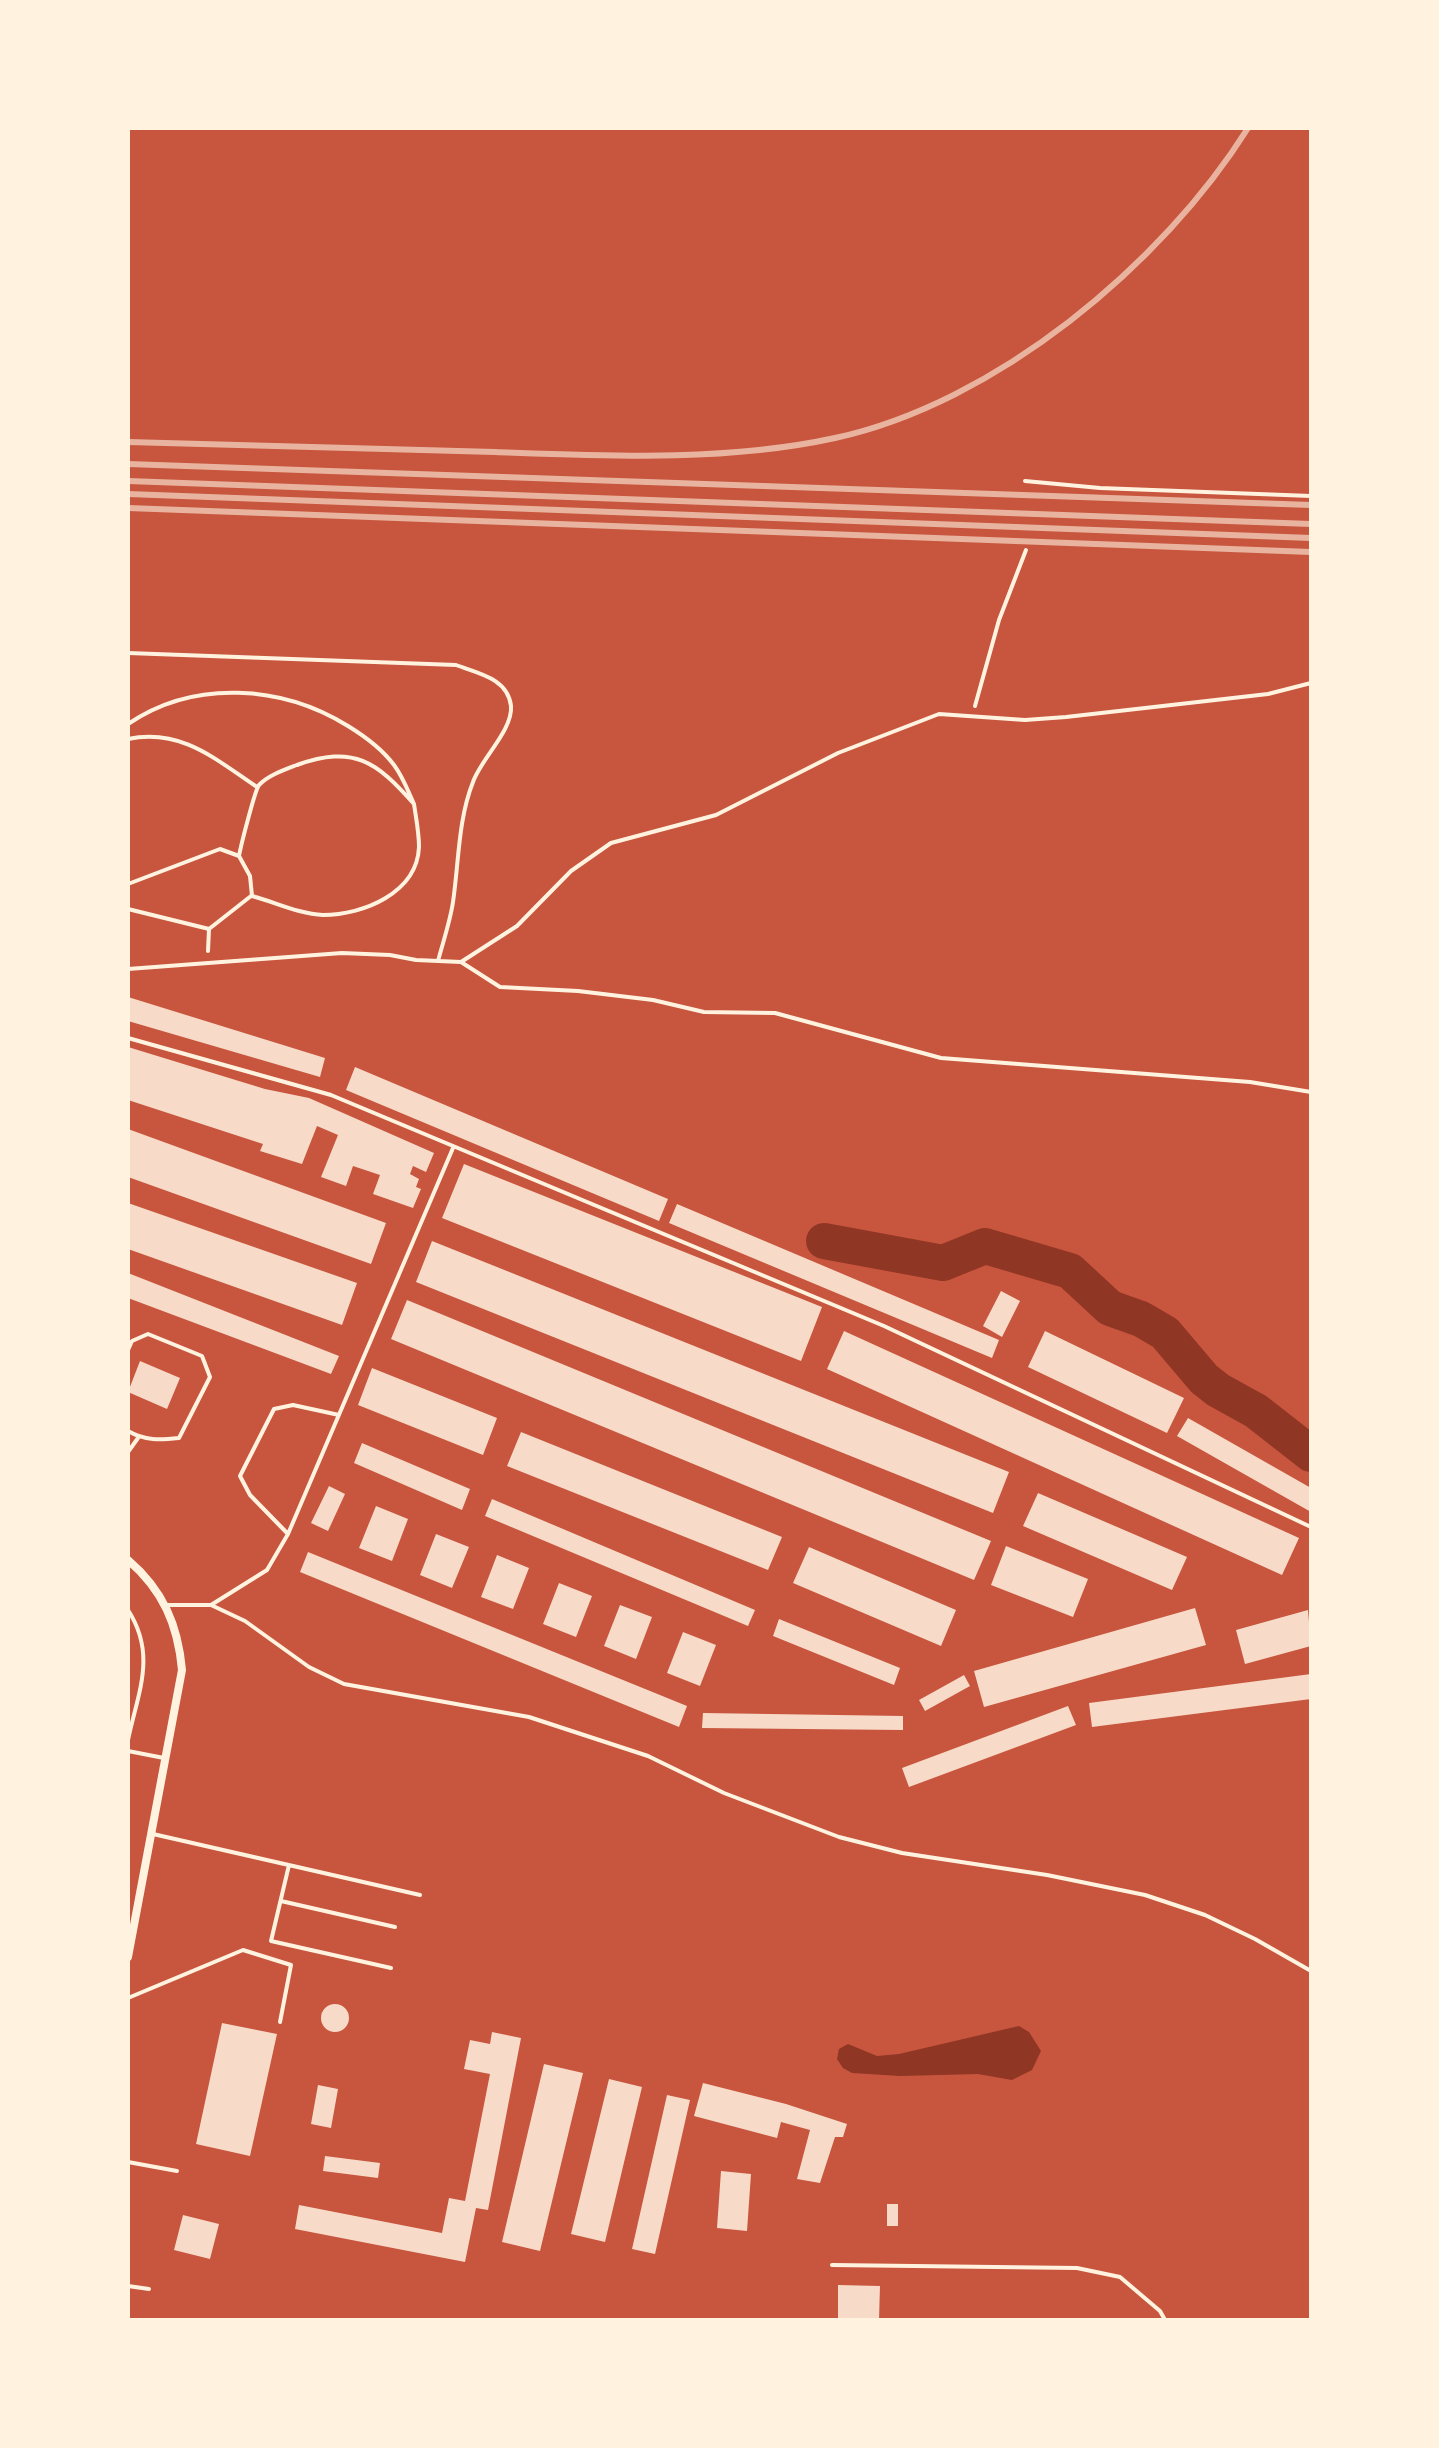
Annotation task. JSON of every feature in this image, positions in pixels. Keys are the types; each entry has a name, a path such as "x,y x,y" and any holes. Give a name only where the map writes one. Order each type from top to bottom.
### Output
{"street":[{"path":"128,1560 151,1583 166,1605 179,1640 182,1670 128,1957"}],"lane":[{"path":"128,653 456,665 494,679 505,688 511,706 509,720 475,774 463,808 452,906 438,961"},
{"path":"461,962 517,926 571,871 611,843 716,815 838,753 939,714 1025,720 1066,717 1268,694 1311,683"},
{"path":"128,969 342,953 461,962 500,987 578,991 653,1000 704,1012 775,1013 941,1058 1250,1082 1311,1092"},
{"path":"128,1038 331,1095 884,1326 1311,1527"},
{"path":"211,1605 267,1570 288,1534 453,1148"},
{"path":"128,1350 132,1341 148,1334 202,1356 210,1377 179,1438 159,1440 138,1437 128,1431"},
{"path":"288,1534 250,1495 240,1476 274,1409 293,1405 339,1415"},
{"path":"128,1452 138,1437"},
{"path":"166,1605 211,1605 245,1621 309,1667 344,1684 529,1717 648,1756 724,1793 839,1837 902,1853 1047,1875 1145,1895 1205,1915 1311,1971"},
{"path":"128,1751 166,1758"},
{"path":"152,1834 420,1895"},
{"path":"289,1865 271,1941 391,1968"},
{"path":"281,1901 395,1927"},
{"path":"128,1998 243,1950 291,1965 280,2022"},
{"path":"128,2162 177,2171"},
{"path":"832,2265 1077,2268 1120,2277 1160,2311 1165,2320"},
{"path":"128,2286 149,2289"}],"path":[{"path":"1025,481 1100,488 1311,496"},
{"path":"972,716 999,620 1026,550"},
{"path":"128,724 143,713 184,700 226,692 255,693 289,699 325,712 376,745 394,765 414,804 419,849 413,868 401,885 371,907 322,915 252,896"},
{"path":"129,739 153,736 177,738 257,787"},
{"path":"239,856 257,787 278,772 338,755 373,765 414,804"},
{"path":"385,775 393,771 394,765"},
{"path":"128,884 220,849 239,856 250,876 252,896"},
{"path":"207,962 209,929 252,896"},
{"path":"128,909 209,929"},
{"path":"128,1610 139,1626 146,1656 128,1740"}],"shaded area":[{"path":"1019,2026 1029,2032 1041,2051 1032,2070 1012,2080 978,2074 900,2076 852,2073 843,2068 837,2059 839,2049 848,2044 877,2056 899,2054"}],"building":[{"path":"128,997 325,1058 320,1077 128,1021"},
{"path":"128,1047 265,1089 309,1098 434,1153 426,1172 413,1166 410,1174 419,1179 416,1187 421,1189 413,1208 373,1194 380,1175 353,1166 346,1186 321,1177 338,1135 317,1126 302,1164 260,1151 263,1144 128,1100"},
{"path":"355,1067 668,1199 659,1221 346,1090"},
{"path":"128,1129 386,1223 371,1264 128,1177"},
{"path":"464,1164 822,1307 801,1361 442,1218"},
{"path":"128,1203 357,1283 342,1325 128,1249"},
{"path":"677,1204 999,1340 992,1358 669,1223"},
{"path":"432,1241 1009,1472 993,1513 416,1282"},
{"path":"128,1273 339,1356 331,1374 128,1298"},
{"path":"1001,1291 1020,1301 1002,1337 983,1326"},
{"path":"407,1300 991,1541 974,1580 391,1339"},
{"path":"844,1331 1299,1538 1282,1575 827,1369"},
{"path":"1045,1331 1184,1398 1167,1433 1028,1367"},
{"path":"140,1361 180,1378 167,1409 128,1392"},
{"path":"372,1368 497,1418 483,1455 358,1405"},
{"path":"1188,1418 1311,1488 1311,1512 1177,1436"},
{"path":"521,1432 782,1537 768,1570 507,1466"},
{"path":"362,1443 470,1489 462,1510 354,1463"},
{"path":"329,1486 345,1494 328,1531 311,1523"},
{"path":"1038,1493 1187,1557 1172,1590 1023,1526"},
{"path":"492,1499 755,1610 748,1626 485,1516"},
{"path":"376,1506 408,1519 392,1561 359,1548"},
{"path":"436,1534 469,1547 452,1588 420,1575"},
{"path":"1006,1546 1088,1579 1073,1617 991,1585"},
{"path":"809,1547 956,1610 941,1646 793,1583"},
{"path":"308,1552 687,1706 679,1727 300,1572"},
{"path":"497,1555 529,1568 513,1609 481,1597"},
{"path":"559,1583 592,1596 576,1637 543,1624"},
{"path":"620,1605 652,1617 636,1659 604,1646"},
{"path":"1195,1608 1206,1645 984,1707 974,1671"},
{"path":"1308,1610 1311,1646 1245,1664 1236,1630"},
{"path":"779,1619 900,1668 894,1685 773,1636"},
{"path":"683,1632 716,1645 700,1686 667,1673"},
{"path":"1311,1674 1311,1699 1092,1727 1089,1703"},
{"path":"964,1675 970,1686 925,1711 919,1700"},
{"path":"1068,1706 1076,1725 909,1787 902,1768"},
{"path":"703,1713 903,1716 903,1730 702,1728"},
{"path":"335,2004 345,2008 349,2018 345,2028 335,2032 325,2028 321,2018 325,2008"},
{"path":"222,2023 277,2034 250,2156 196,2144"},
{"path":"492,2032 521,2038 488,2210 476,2208 465,2262 295,2229 299,2205 442,2233 449,2198 465,2201 490,2074 464,2069 470,2040 490,2044"},
{"path":"544,2064 583,2073 540,2251 502,2242"},
{"path":"609,2079 642,2087 605,2242 571,2234"},
{"path":"703,2083 786,2104 847,2124 843,2137 835,2137 820,2183 797,2179 810,2130 781,2122 777,2138 694,2116"},
{"path":"318,2085 338,2089 331,2128 311,2124"},
{"path":"667,2095 690,2100 655,2254 632,2249"},
{"path":"325,2156 380,2163 378,2178 323,2171"},
{"path":"721,2171 751,2174 747,2231 717,2228"},
{"path":"887,2204 898,2204 898,2226 887,2226"},
{"path":"183,2215 219,2224 210,2259 174,2250"},
{"path":"838,2285 880,2286 879,2320 838,2320"}],"waterway":[{"path":"824,1241 943,1263 985,1246 1070,1271 1110,1308 1141,1319 1165,1333 1204,1379 1256,1411 1311,1454"}],"railway":[{"path":"128,442 666,456 751,451 835,438 895,420 955,394 1014,361 1070,321 1122,277 1170,229 1212,179 1248,128"},
{"path":"128,464 1311,505"},
{"path":"128,481 1311,524"},
{"path":"128,494 1311,538"},
{"path":"128,508 1311,552"}]}
